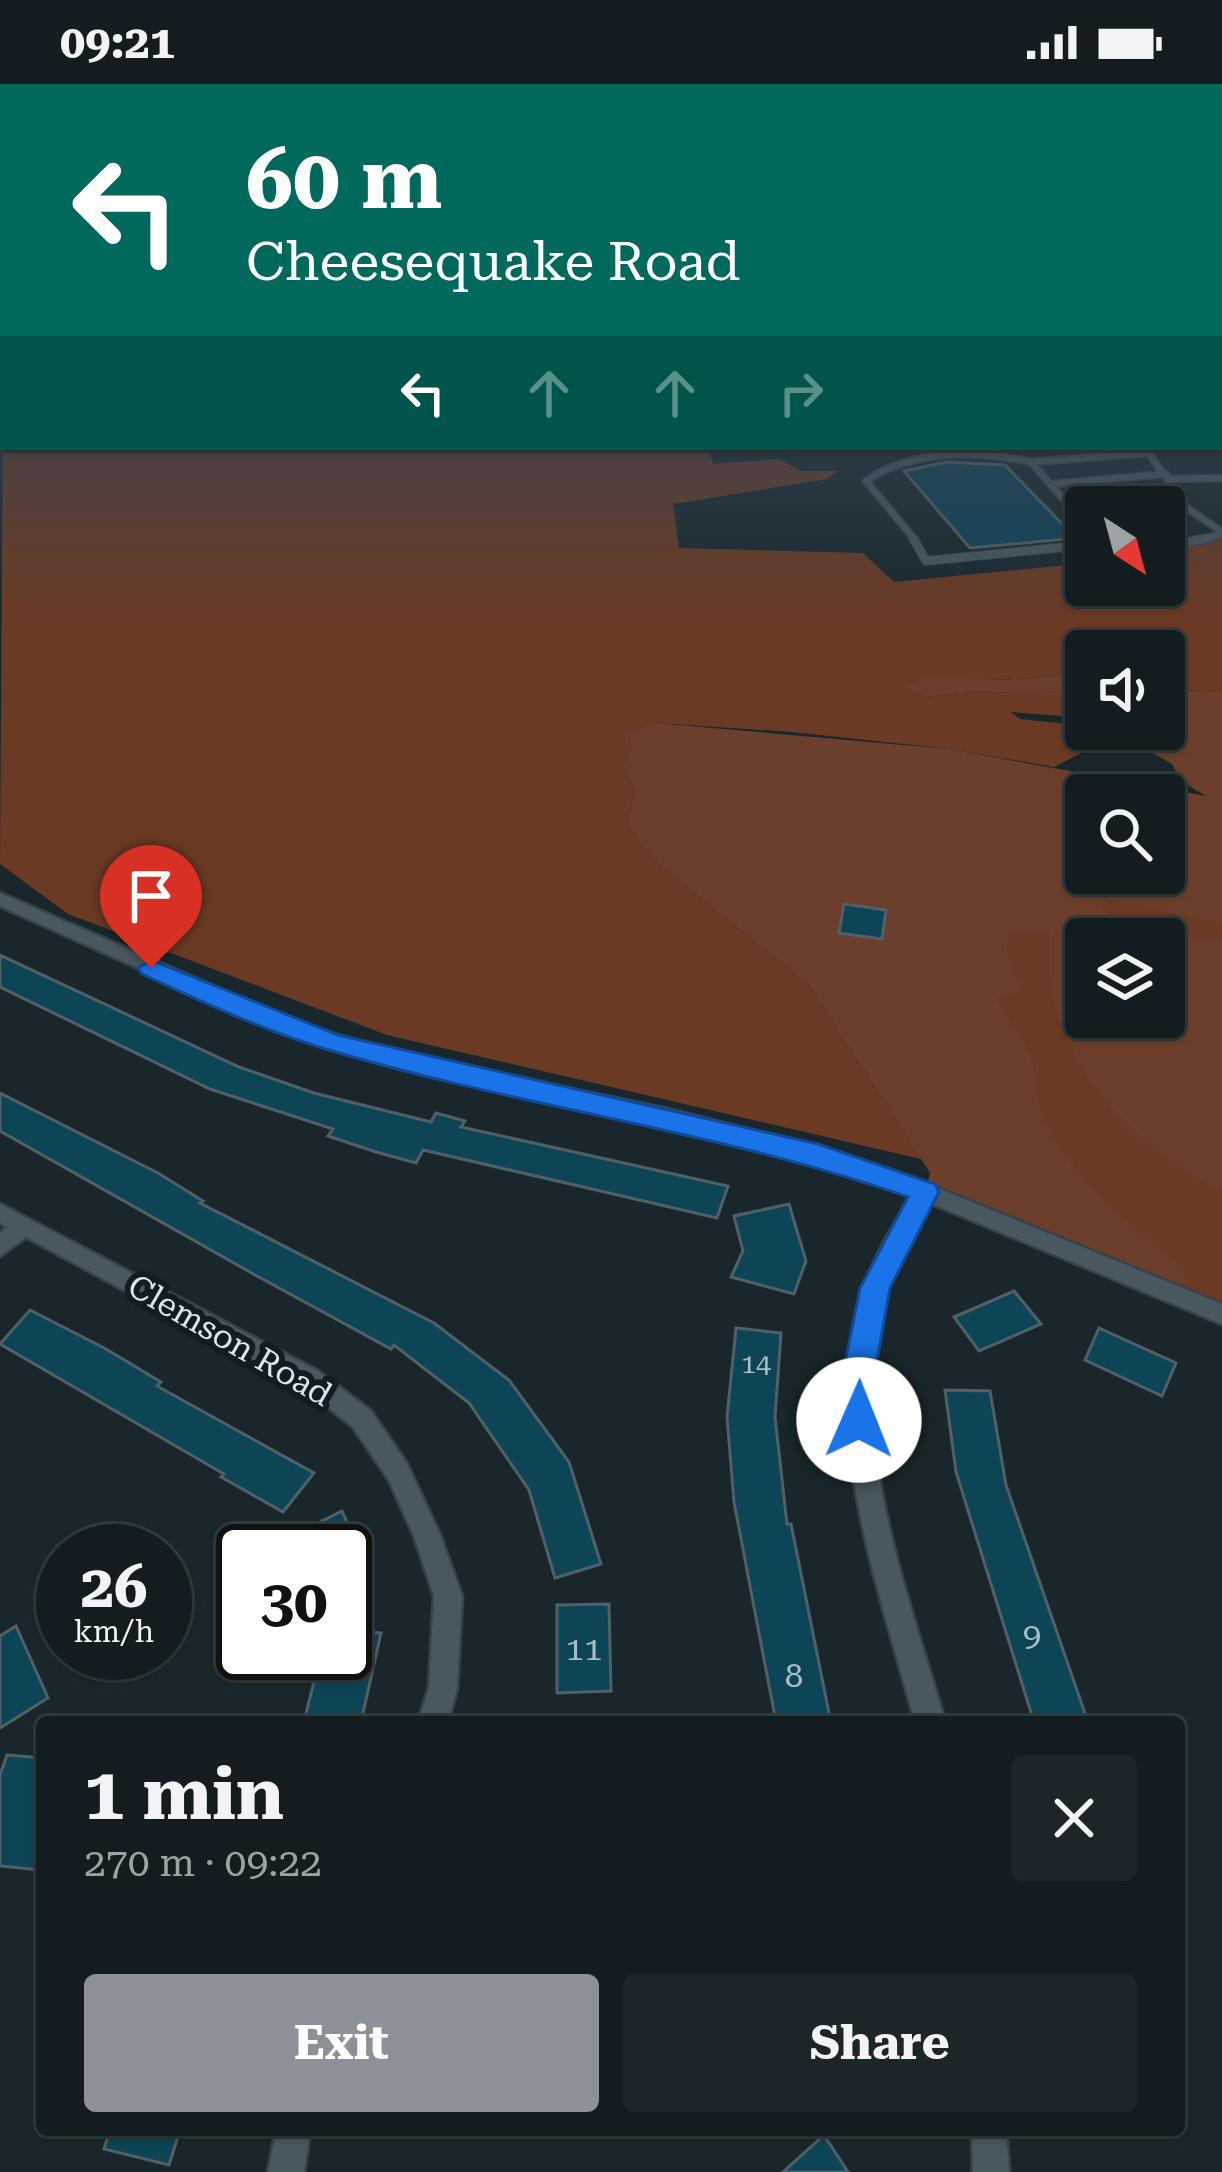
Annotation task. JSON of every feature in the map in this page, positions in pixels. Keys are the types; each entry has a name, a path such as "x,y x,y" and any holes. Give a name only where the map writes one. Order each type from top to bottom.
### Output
{"street":[{"path":"0,899 252,1014 334,1043 818,1155 925,1192 1222,1314"},
{"path":"925,1192 875,1288 857,1383 866,1466 928,1716"},
{"path":"0,1247 12,1219"},
{"name":"Clemson Road","path":"12,1219 309,1378 362,1419 398,1472 428,1535 448,1596 442,1688 435,1716"},
{"path":"286,2172 292,2136"},
{"path":"989,2136 991,2172"}],"lane":[{"path":"1065,547 926,561 921,548 866,481 896,463 993,452 1031,462 1146,450 1187,512 1201,525 1222,532"},
{"path":"1031,462 1065,500"},
{"path":"1051,484 1222,478"},
{"path":"1185,544 1222,532"}],"shaded area":[{"path":"3,450 709,450 713,464 779,459 801,471 838,471 827,479 673,504 679,548 863,553 894,582 1065,565 1065,606 1185,606 1185,541 1222,533 1222,692 1185,690 1185,630 1065,630 1065,675 999,680 926,675 903,687 926,697 978,691 1065,696 1065,716 1011,712 1020,719 1065,724 1065,750 1085,750 1054,767 949,749 792,732 656,723 629,731 631,748 623,765 634,792 627,825 656,862 809,985 921,1159 387,1035 68,914 0,864"},
{"path":"926,675 999,680 1065,675 1065,697 978,691 926,697 903,687"},
{"path":"1185,690 1222,692 1222,1314 925,1192 930,1173 809,985 656,862 627,825 634,792 623,765 631,748 628,731 656,723 949,749 1086,774 1065,774 1065,894 1185,894 1185,792 1206,796 1185,783 1185,774 1177,774 1172,764 1151,752 1085,751 1185,750"},
{"path":"1110,900 1222,923 1222,940 1185,936 1185,918 1116,918 1101,907"},
{"path":"1010,930 1049,932 1050,982 1060,1022 1092,1083 1137,1134 1192,1176 1222,1192 1222,1314 1183,1299 1184,1268 1105,1201 1056,1141 1041,1110 1030,1054 997,998 1021,990 1006,950"}],"building":[{"path":"947,462 1005,465 1065,527 1065,539 970,548 904,471"},
{"path":"844,904 886,910 882,939 839,933"},
{"path":"0,955 239,1067 314,1093 431,1122 436,1113 465,1121 461,1127 728,1186 717,1218 423,1150 416,1163 376,1152 328,1136 333,1129 210,1089 0,987"},
{"path":"0,1093 434,1323 509,1380 569,1462 601,1564 555,1578 529,1490 469,1403 394,1345 391,1349 0,1131"},
{"path":"789,1204 806,1261 794,1294 731,1277 743,1251 734,1216"},
{"path":"1014,1291 1041,1324 979,1351 954,1317"},
{"path":"30,1310 106,1349 161,1382 157,1386 314,1473 283,1512 221,1477 224,1474 0,1344"},
{"path":"736,1328 781,1333 775,1417 787,1524 791,1524 830,1716 775,1716 734,1502 727,1417"},
{"path":"1099,1328 1176,1363 1162,1396 1085,1360"},
{"path":"945,1390 990,1391 1006,1485 1086,1716 1032,1716 956,1472"},
{"path":"342,1511 348,1524 316,1524"},
{"path":"609,1604 611,1691 557,1693 557,1605"},
{"path":"16,1626 36,1680 48,1698 0,1728 0,1636"},
{"path":"372,1632 381,1633 372,1673"},
{"path":"314,1680 370,1680 362,1716 305,1716"},
{"path":"7,1755 36,1757 36,1869 0,1866 0,1775"},
{"path":"108,2136 178,2136 169,2165 104,2149"},
{"path":"825,2136 848,2172 783,2172"}],"route":[{"path":"151,968 252,1014 334,1043 818,1155 925,1192 875,1288 857,1383 859,1420"}]}
